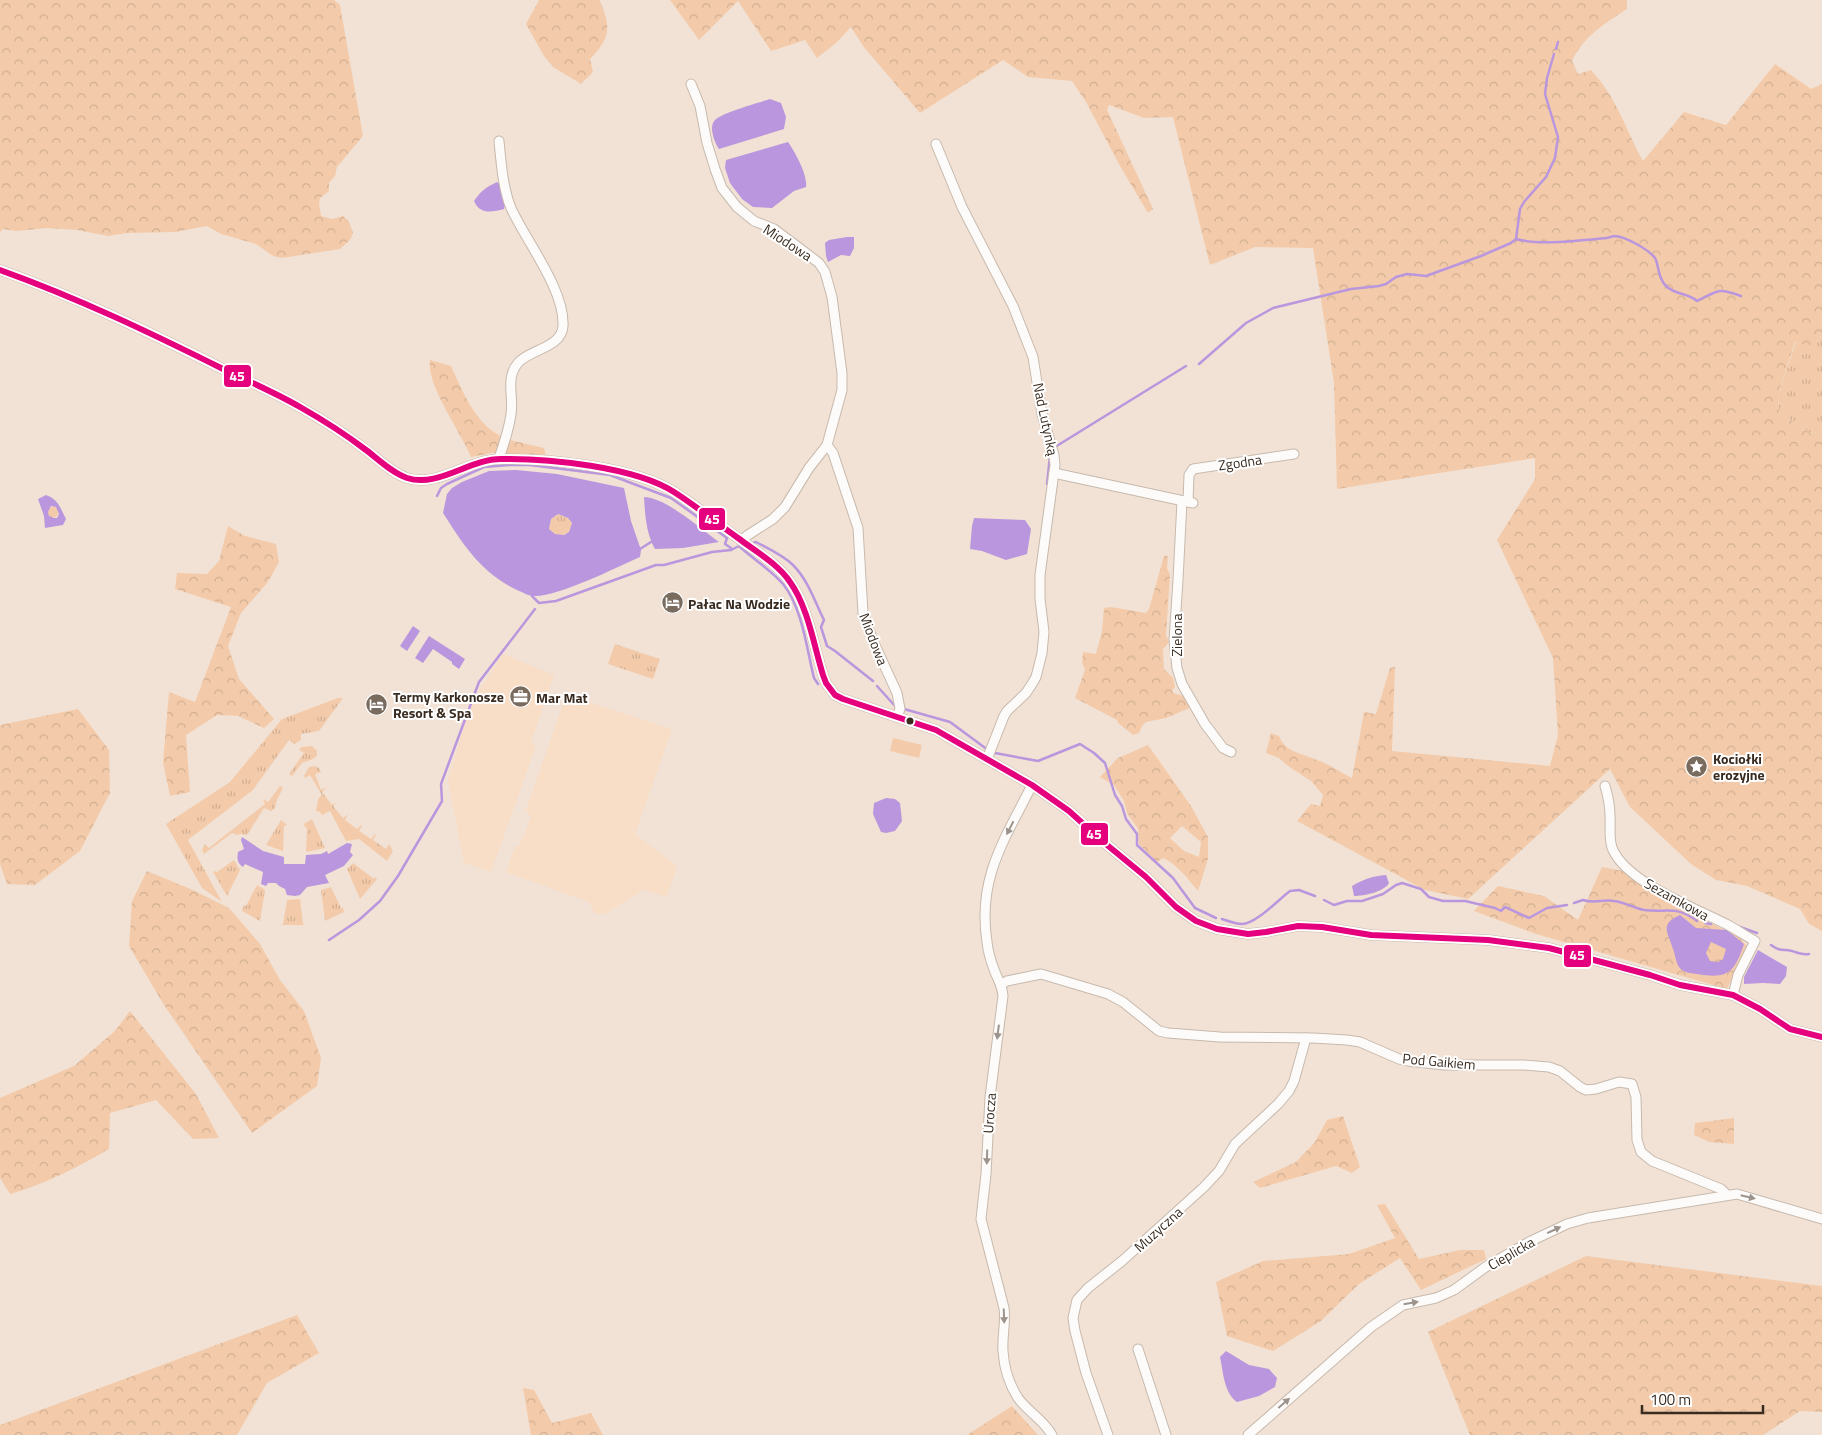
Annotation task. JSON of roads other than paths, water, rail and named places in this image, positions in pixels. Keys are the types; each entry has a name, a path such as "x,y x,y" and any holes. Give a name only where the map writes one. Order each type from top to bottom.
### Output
{"street":[{"name":"Miodowa","path":"691,84 700,106 714,170 722,188 737,208 754,221 774,229 819,263 828,279 843,381 827,445 809,468 784,507 773,519 742,541"},
{"path":"499,141 502,170 510,207 552,283 563,314 563,328 559,337 544,349 519,361 513,370 510,379 512,412 499,458"},
{"name":"Nad Lutynką","path":"936,144 962,207 1013,306 1033,357 1042,414 1054,455 1054,474 1040,575 1040,599 1044,632 1039,667 1036,677 1026,694 1004,716 987,759"},
{"path":"0,270 138,326 298,405 332,425 406,478 424,481 478,462 499,458 550,461 616,471 639,477 673,491 775,566 790,582 802,604 826,683 836,695 864,708 936,730 1032,785 1069,811 1146,877 1176,907 1196,921 1217,929 1248,934 1298,926 1322,927 1371,935 1488,940 1549,948 1680,985 1733,995 1760,1009 1790,1029 1822,1037"},
{"name":"Miodowa","path":"827,445 833,453 858,528 863,613 873,641 897,693 900,709 897,717"},
{"name":"Zgodna","path":"1189,476 1192,469 1294,454"},
{"path":"1054,474 1188,502"},
{"name":"Zielona","path":"1189,476 1174,640 1177,668 1182,684 1205,724 1223,748 1230,752"},
{"name":"Urocza","path":"1032,785 996,857 986,893 984,919 986,941 993,967 1002,984 1002,996 990,1097 986,1174 981,1219 1004,1308 1003,1350 1005,1369 1012,1388 1020,1400 1039,1418 1052,1435"},
{"name":"Sezamkowa","path":"1605,786 1610,800 1610,842 1613,851 1634,875 1686,906 1754,941 1738,975 1733,995"},
{"name":"Pod Gaikiem","path":"1002,984 1041,974 1108,994 1123,1002 1159,1031 1168,1033 1220,1037 1306,1038 1360,1042 1399,1059 1431,1064 1549,1067 1560,1071 1586,1090 1619,1082 1632,1084 1636,1097 1637,1140 1642,1152 1652,1161 1721,1189 1727,1195"},
{"name":"Muzyczna","path":"1108,1435 1086,1373 1075,1331 1073,1318 1077,1300 1088,1288 1122,1261 1204,1187 1219,1171 1235,1144 1278,1104 1289,1091 1294,1081 1306,1038"},
{"name":"Cieplicka","path":"1248,1435 1372,1327 1403,1305 1436,1298 1454,1290 1487,1266 1531,1241 1567,1224 1588,1218 1737,1194 1822,1219"},
{"path":"1138,1349 1166,1435"}],"waterway":[{"path":"1556,49 1558,42"},
{"path":"1199,364 1246,323 1273,308 1351,289 1379,286 1386,284 1396,277 1407,274 1426,276 1481,256 1516,239 1520,209 1546,177 1555,158 1558,137 1545,94 1547,78 1554,54"},
{"path":"1516,239 1549,242 1620,237 1636,244 1652,255 1655,258 1663,282 1674,291 1694,298 1697,301 1718,291 1741,296"},
{"path":"1055,447 1186,366"},
{"path":"1047,484 1050,456"},
{"path":"437,496 441,488 447,484 484,467 530,465 610,475 671,498 727,538 725,544 731,550"},
{"path":"640,549 651,542"},
{"path":"753,543 756,542 780,555 798,571 807,584 824,620 821,627 827,646 873,681"},
{"path":"532,596 539,603 556,601 656,565 664,565 712,552 731,550 739,546 778,579 789,593 799,616 814,678 818,684"},
{"path":"329,940 359,920 380,901 398,876 442,801 441,784 479,682 535,609"},
{"path":"877,686 895,706"},
{"path":"904,709 950,722 988,750"},
{"path":"995,753 1038,761 1080,744 1094,753 1105,763 1115,795 1122,806 1126,819 1137,834 1137,845 1173,878 1195,908 1216,918"},
{"path":"1324,900 1334,905 1347,901 1362,901 1383,894 1402,883 1421,889 1429,897 1443,901 1465,901 1501,911 1505,907 1529,918 1547,908 1567,905"},
{"path":"1222,919 1237,924 1248,923 1260,916 1290,891 1299,890 1315,896"},
{"path":"1574,903 1583,900 1591,902 1614,901 1644,910 1677,911 1697,921"},
{"path":"1705,923 1711,924"},
{"path":"1740,927 1757,933"},
{"path":"1771,945 1779,949 1809,954"}],"place":[{"name":"Pałac Na Wodzie","path":"672,603"},
{"name":"Mar Mat","path":"520,697"},
{"name":"Termy Karkonosze Resort & Spa","path":"377,704"},
{"name":"Kociołki erozyjne","path":"1697,766"}]}
